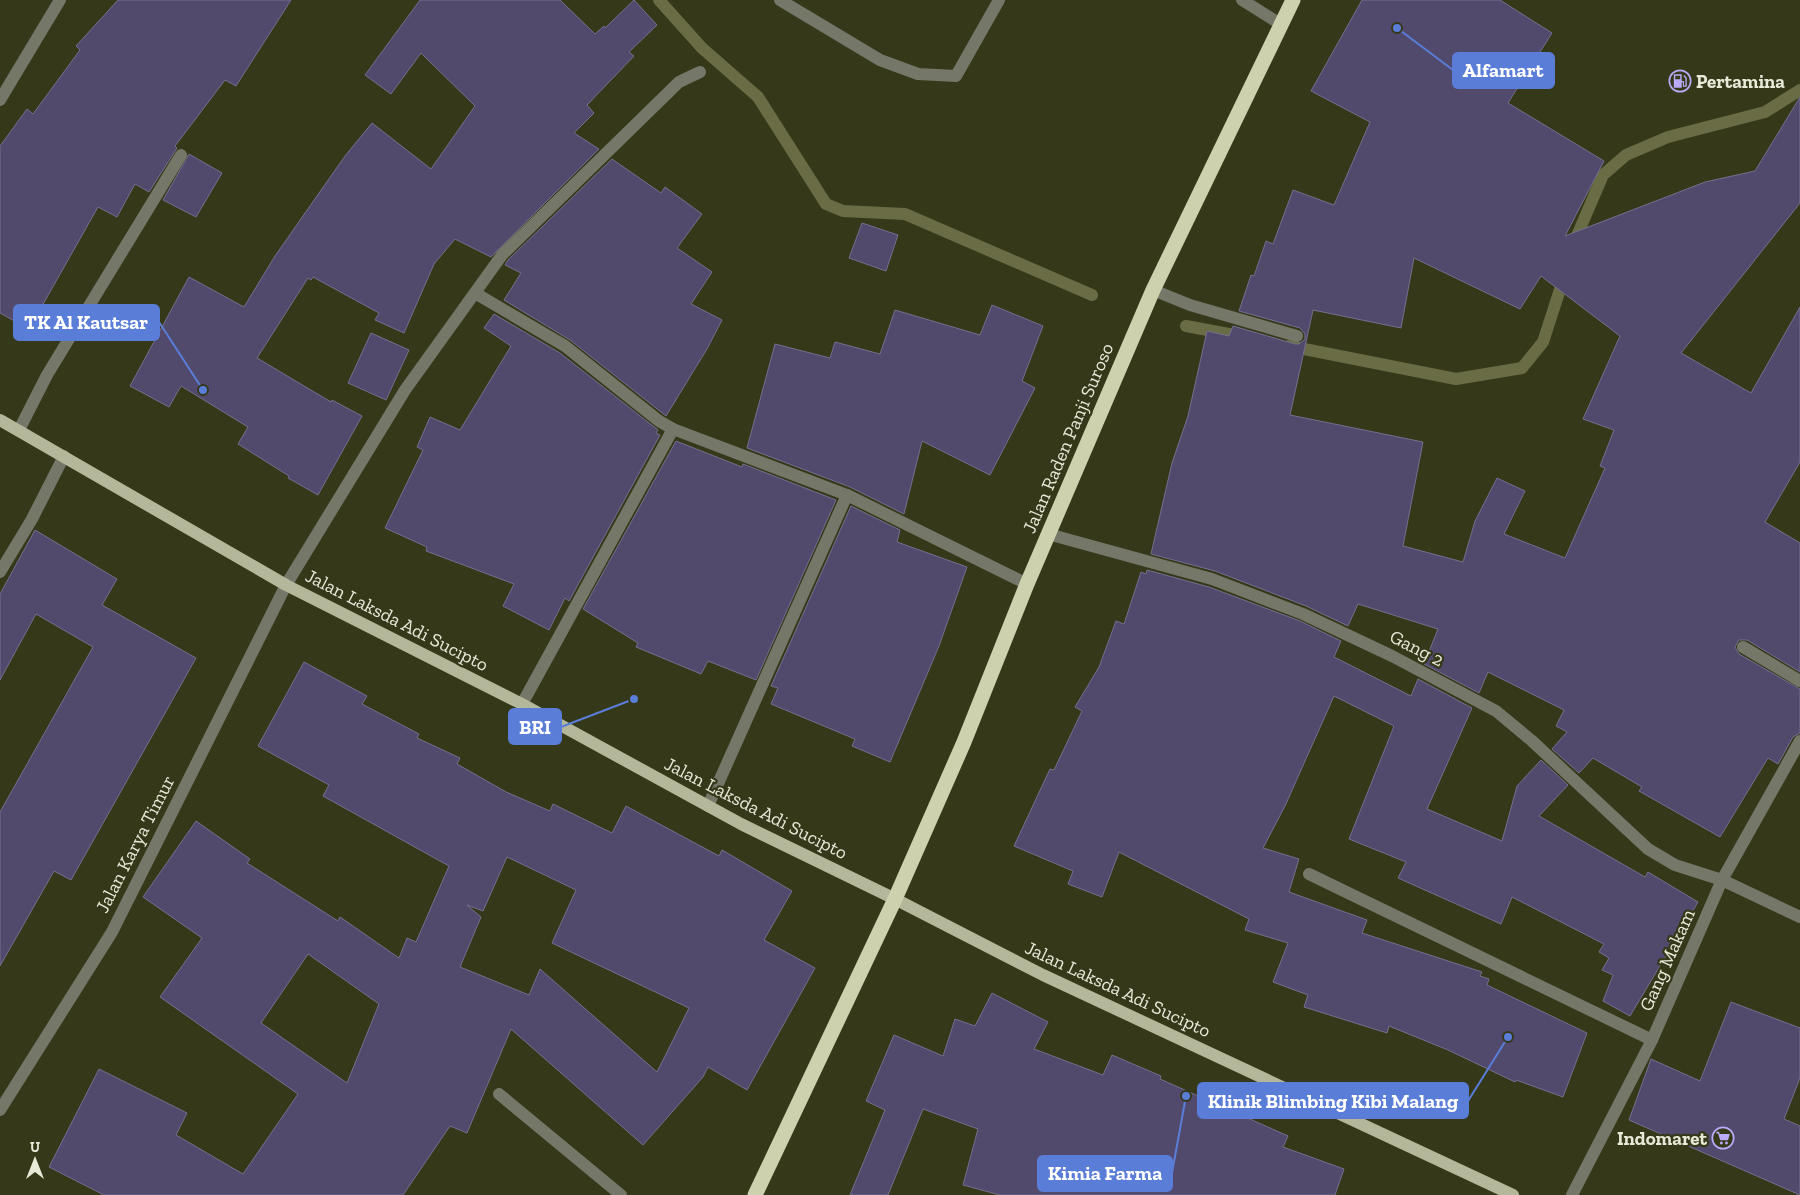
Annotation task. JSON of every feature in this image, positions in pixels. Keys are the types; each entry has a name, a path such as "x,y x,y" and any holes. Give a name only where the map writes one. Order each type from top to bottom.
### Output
{"highway":[{"name":"Jalan Raden Panji Suroso","path":"755,1195 895,899 964,742 1026,584 1153,290 1293,0"}],"main road":[{"name":"Jalan Laksda Adi Sucipto","path":"0,420 286,585 522,704 708,806 1043,975 1513,1195"}],"street":[{"path":"0,100 60,0"},
{"path":"780,0 880,60 918,74 956,76 999,0"},
{"path":"1242,0 1282,24"},
{"name":"Jalan Karya Timur","path":"0,1110 112,932 286,585 405,390 502,255 679,82 700,72"},
{"path":"20,430 47,375 181,154"},
{"path":"1153,290 1190,305 1297,336"},
{"path":"475,292 565,346 659,421 673,429 847,495 1026,584"},
{"path":"522,704 673,429"},
{"path":"0,572 32,519 64,456"},
{"path":"708,806 847,495"},
{"name":"Gang 2","path":"1048,534 1212,579 1303,614 1392,656 1496,711 1531,740 1648,849 1675,865 1722,880 1800,917"},
{"path":"1743,648 1800,681"},
{"name":"Gang Makam","path":"1572,1195 1652,1040 1722,880 1800,741"},
{"path":"1308,874 1652,1040"},
{"path":"499,1094 621,1195"}],"building":[{"path":"118,0 291,0 236,86 225,80 175,146 177,148 149,192 135,184 117,217 98,207 29,329 0,313 0,146 27,109 33,114 80,50 76,46"},
{"path":"420,0 560,0 595,34 604,26 605,28 634,0 657,25 629,52 634,56 587,105 594,113 574,133 599,149 491,257 455,239 434,264 404,333 375,320 379,313 313,277 311,280 308,278 257,358 331,402 332,400 362,416 318,495 288,478 289,476 238,444 248,427 181,386 169,407 130,386 189,277 244,307 275,256 345,156 372,123 431,169 475,106 421,53 391,94 365,75"},
{"path":"1362,0 1500,0 1552,33 1508,103 1604,161 1565,236 1705,182 1755,171 1800,97 1800,203 1681,353 1751,393 1800,307 1800,462 1765,522 1800,543 1800,672 1747,640 1739,640 1735,647 1739,654 1800,689 1800,733 1793,737 1778,764 1768,758 1720,837 1639,791 1642,787 1593,758 1579,773 1552,749 1567,732 1556,726 1564,710 1488,672 1479,693 1424,664 1438,629 1358,604 1348,626 1306,606 1215,571 1151,554 1172,463 1188,416 1207,331 1229,336 1233,326 1295,344 1299,344 1305,339 1305,334 1300,328 1239,311 1251,275 1254,276 1266,241 1273,244 1293,190 1334,205 1370,122 1311,91","holes":["1414,258 1520,309 1541,276 1620,336 1583,419 1614,430 1600,466 1605,468 1565,558 1504,534 1525,491 1497,478 1475,521 1463,562 1403,546 1423,442 1290,415 1313,310 1401,328"]},
{"path":"189,154 222,173 196,217 163,200"},
{"path":"612,159 661,193 665,187 702,214 677,248 712,272 691,304 722,320 707,349 666,416 570,340 504,300 521,273 505,265 508,260"},
{"path":"862,223 898,235 886,271 849,258"},
{"path":"992,305 1043,326 1022,381 1035,388 990,475 922,441 904,514 850,487 747,448 775,344 830,358 835,342 880,354 895,310 980,335"},
{"path":"494,314 560,353 658,430 656,433 660,435 569,601 565,598 549,630 503,606 514,584 426,551 427,547 385,528 423,450 417,447 430,417 460,430 511,346 484,328"},
{"path":"371,333 409,350 386,400 348,383"},
{"path":"676,441 742,467 743,464 836,500 756,680 708,661 701,674 636,647 638,643 583,609"},
{"path":"851,506 900,530 897,542 967,567 939,646 890,762 852,746 855,739 771,704 778,688 771,686"},
{"path":"35,530 117,579 102,605 196,658 71,880 54,871 0,966 0,812 93,647 36,614 0,680 0,594"},
{"path":"1147,570 1209,587 1300,621 1341,641 1334,657 1411,696 1418,679 1472,708 1427,809 1502,841 1517,786 1541,760 1568,785 1539,816 1645,877 1648,872 1698,902 1630,1016 1603,1001 1613,975 1602,970 1609,958 1599,952 1604,944 1512,897 1501,924 1398,878 1406,862 1349,839 1394,726 1334,696 1285,806 1263,848 1299,859 1289,892 1367,920 1362,933 1482,972 1480,976 1489,979 1487,985 1587,1033 1563,1097 1516,1080 1515,1082 1448,1050 1389,1026 1387,1033 1304,1007 1308,995 1273,982 1288,943 1245,930 1249,919 1119,852 1102,897 1068,884 1073,871 1014,846 1050,769 1054,770 1082,711 1075,707 1099,667 1116,621 1124,624 1141,572 1146,574"},
{"path":"304,662 367,696 362,704 419,734 417,738 460,758 457,764 506,792 550,811 553,804 612,833 626,806 719,856 722,850 792,891 764,940 815,968 747,1090 708,1067 703,1077 643,1145 511,1029 467,1133 450,1126 403,1195 104,1195 49,1167 99,1069 187,1113 176,1135 243,1174 298,1094 160,997 202,938 143,897 196,821 250,859 247,863 338,921 340,917 399,958 407,938 416,942 449,866 323,796 329,785 258,746","holes":["507,857 576,890 552,943 689,1008 657,1072 540,969 529,995 460,967 481,917 467,905 483,911","308,954 379,1004 347,1083 261,1023"]},
{"path":"992,993 1048,1022 1034,1049 1103,1075 1112,1055 1161,1076 1160,1079 1288,1136 1283,1147 1344,1169 1335,1195 1000,1195 963,1185 978,1129 923,1109 888,1195 850,1195 885,1110 866,1101 894,1035 943,1056 955,1019 975,1026"},
{"path":"1731,1002 1800,1028 1800,1078 1784,1119 1800,1126 1800,1195 1629,1120 1651,1059 1700,1081"}],"waterway":[{"path":"659,0 702,48 758,97 826,204 843,211 905,214 1092,295"},
{"path":"1573,245 1603,175 1626,155 1668,137 1765,112 1800,90"},
{"path":"1289,346 1456,379 1522,368 1543,342 1565,274"},
{"path":"1186,326 1245,337"}],"place":[{"name":"Alfamart","path":"1397,28"},
{"name":"Pertamina","path":"1680,81"},
{"name":"TK Al Kautsar","path":"203,390"},
{"name":"BRI","path":"634,699"},
{"name":"Klinik Blimbing Kibi Malang","path":"1508,1037"},
{"name":"Kimia Farma","path":"1186,1096"},
{"name":"Indomaret","path":"1723,1138"}]}
